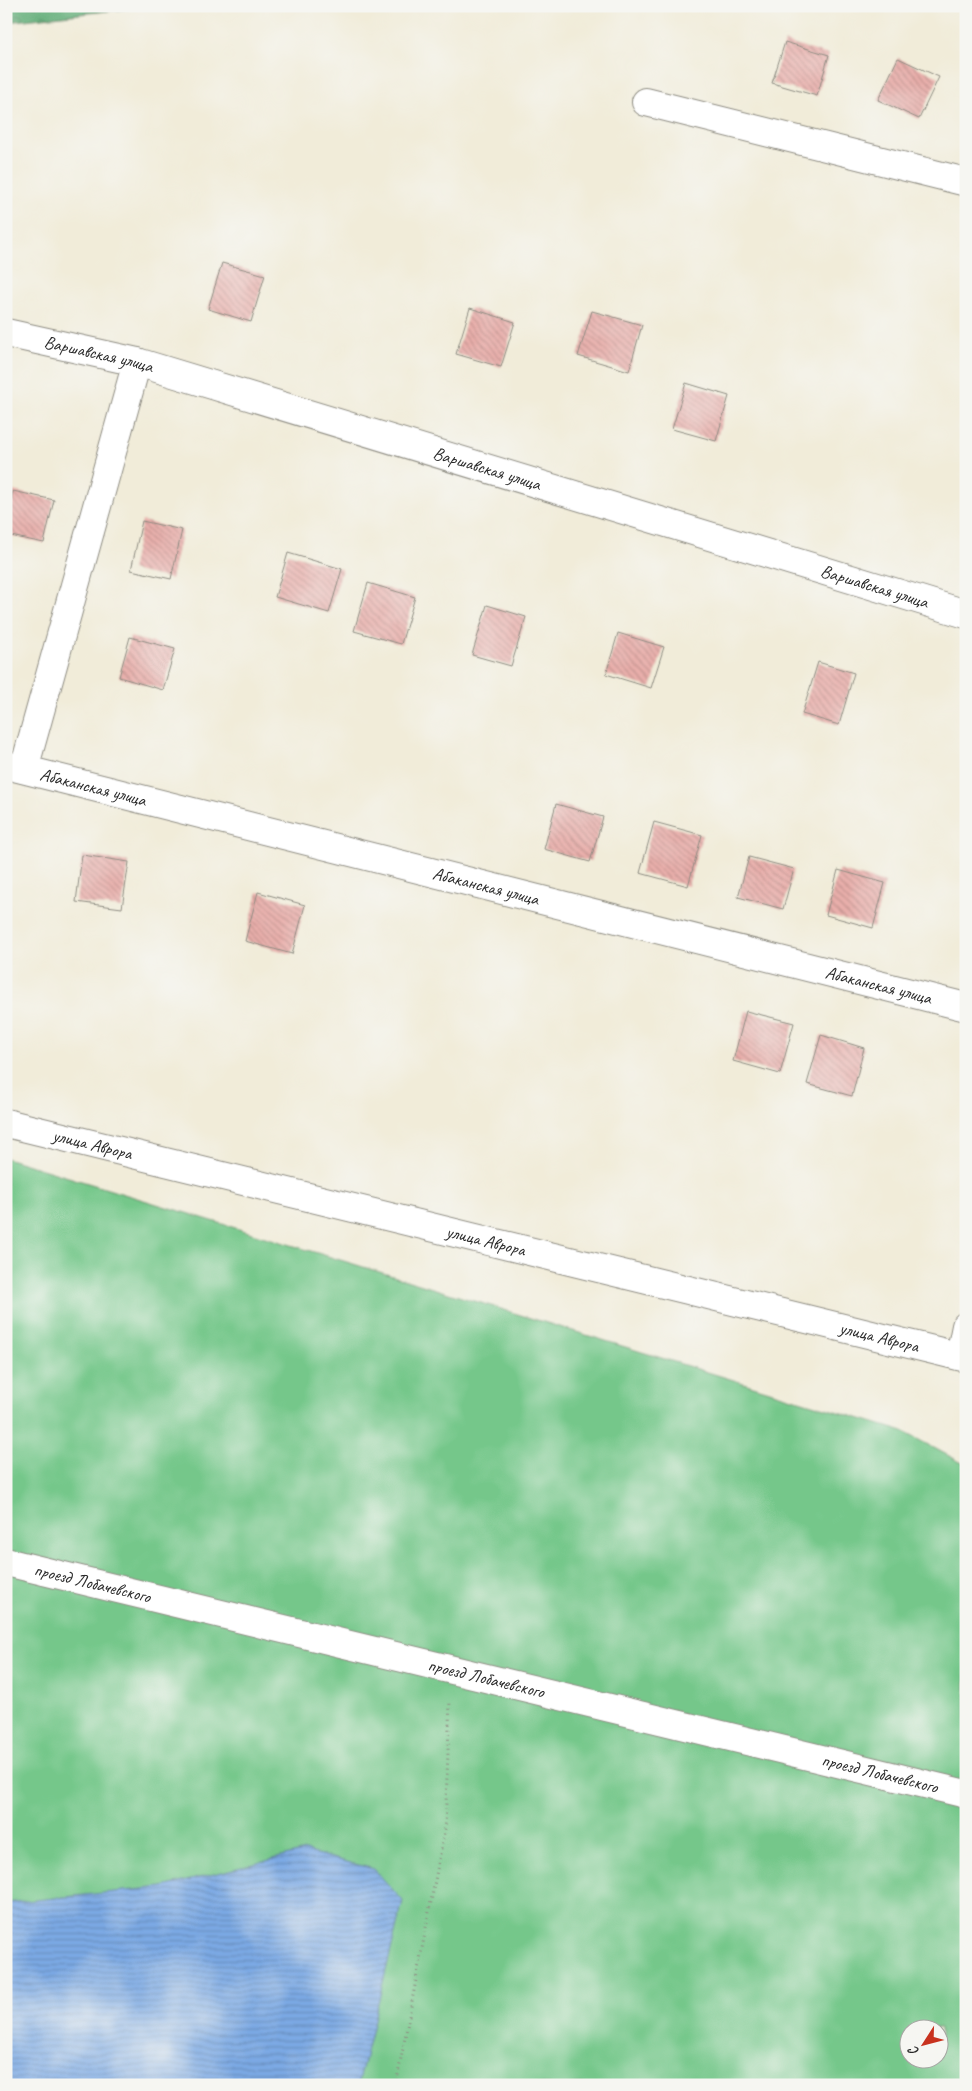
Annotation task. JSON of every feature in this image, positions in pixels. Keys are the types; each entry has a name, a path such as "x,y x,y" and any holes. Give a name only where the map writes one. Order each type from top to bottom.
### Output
{"street":[{"path":"646,102 966,182"},
{"name":"Варшавская улица","path":"6,333 137,362 966,614"},
{"path":"15,767 137,362"},
{"name":"Абаканская улица","path":"15,767 966,1007"},
{"name":"улица Аврора","path":"6,1123 963,1357"},
{"path":"963,1357 966,1326"},
{"name":"проезд Лобачевского","path":"6,1562 966,1794"}],"path":[{"path":"396,2085 444,1828 451,1670"}],"green space":[{"path":"6,6 154,6 6,22"},
{"path":"6,1158 904,1432 966,1465 966,2085 6,2085"}],"water":[{"path":"305,1851 374,1869 403,1901 358,2085 6,2085 6,1903 163,1887"}],"building":[{"path":"785,42 829,55 817,96 772,83"},
{"path":"898,58 939,77 919,119 878,100"},
{"path":"222,263 265,275 251,322 208,309"},
{"path":"470,308 515,322 501,367 456,354"},
{"path":"592,311 642,325 629,371 578,356"},
{"path":"686,383 729,396 716,441 672,429"},
{"path":"13,491 54,500 44,543 6,535 6,522"},
{"path":"142,521 182,530 171,579 131,570"},
{"path":"288,553 342,569 329,613 275,597"},
{"path":"368,583 415,597 401,644 354,631"},
{"path":"487,605 526,617 511,666 472,655"},
{"path":"618,633 664,647 651,688 606,674"},
{"path":"130,637 175,649 163,690 119,677"},
{"path":"818,662 854,673 839,725 802,714"},
{"path":"556,804 603,817 590,862 544,849"},
{"path":"654,822 702,835 688,886 640,873"},
{"path":"82,855 129,862 122,908 76,902"},
{"path":"749,857 794,869 783,909 738,897"},
{"path":"838,870 885,883 873,928 826,915"},
{"path":"258,892 305,905 292,954 245,941"},
{"path":"746,1011 794,1023 780,1074 733,1061"},
{"path":"821,1035 864,1048 852,1096 807,1084"}]}
